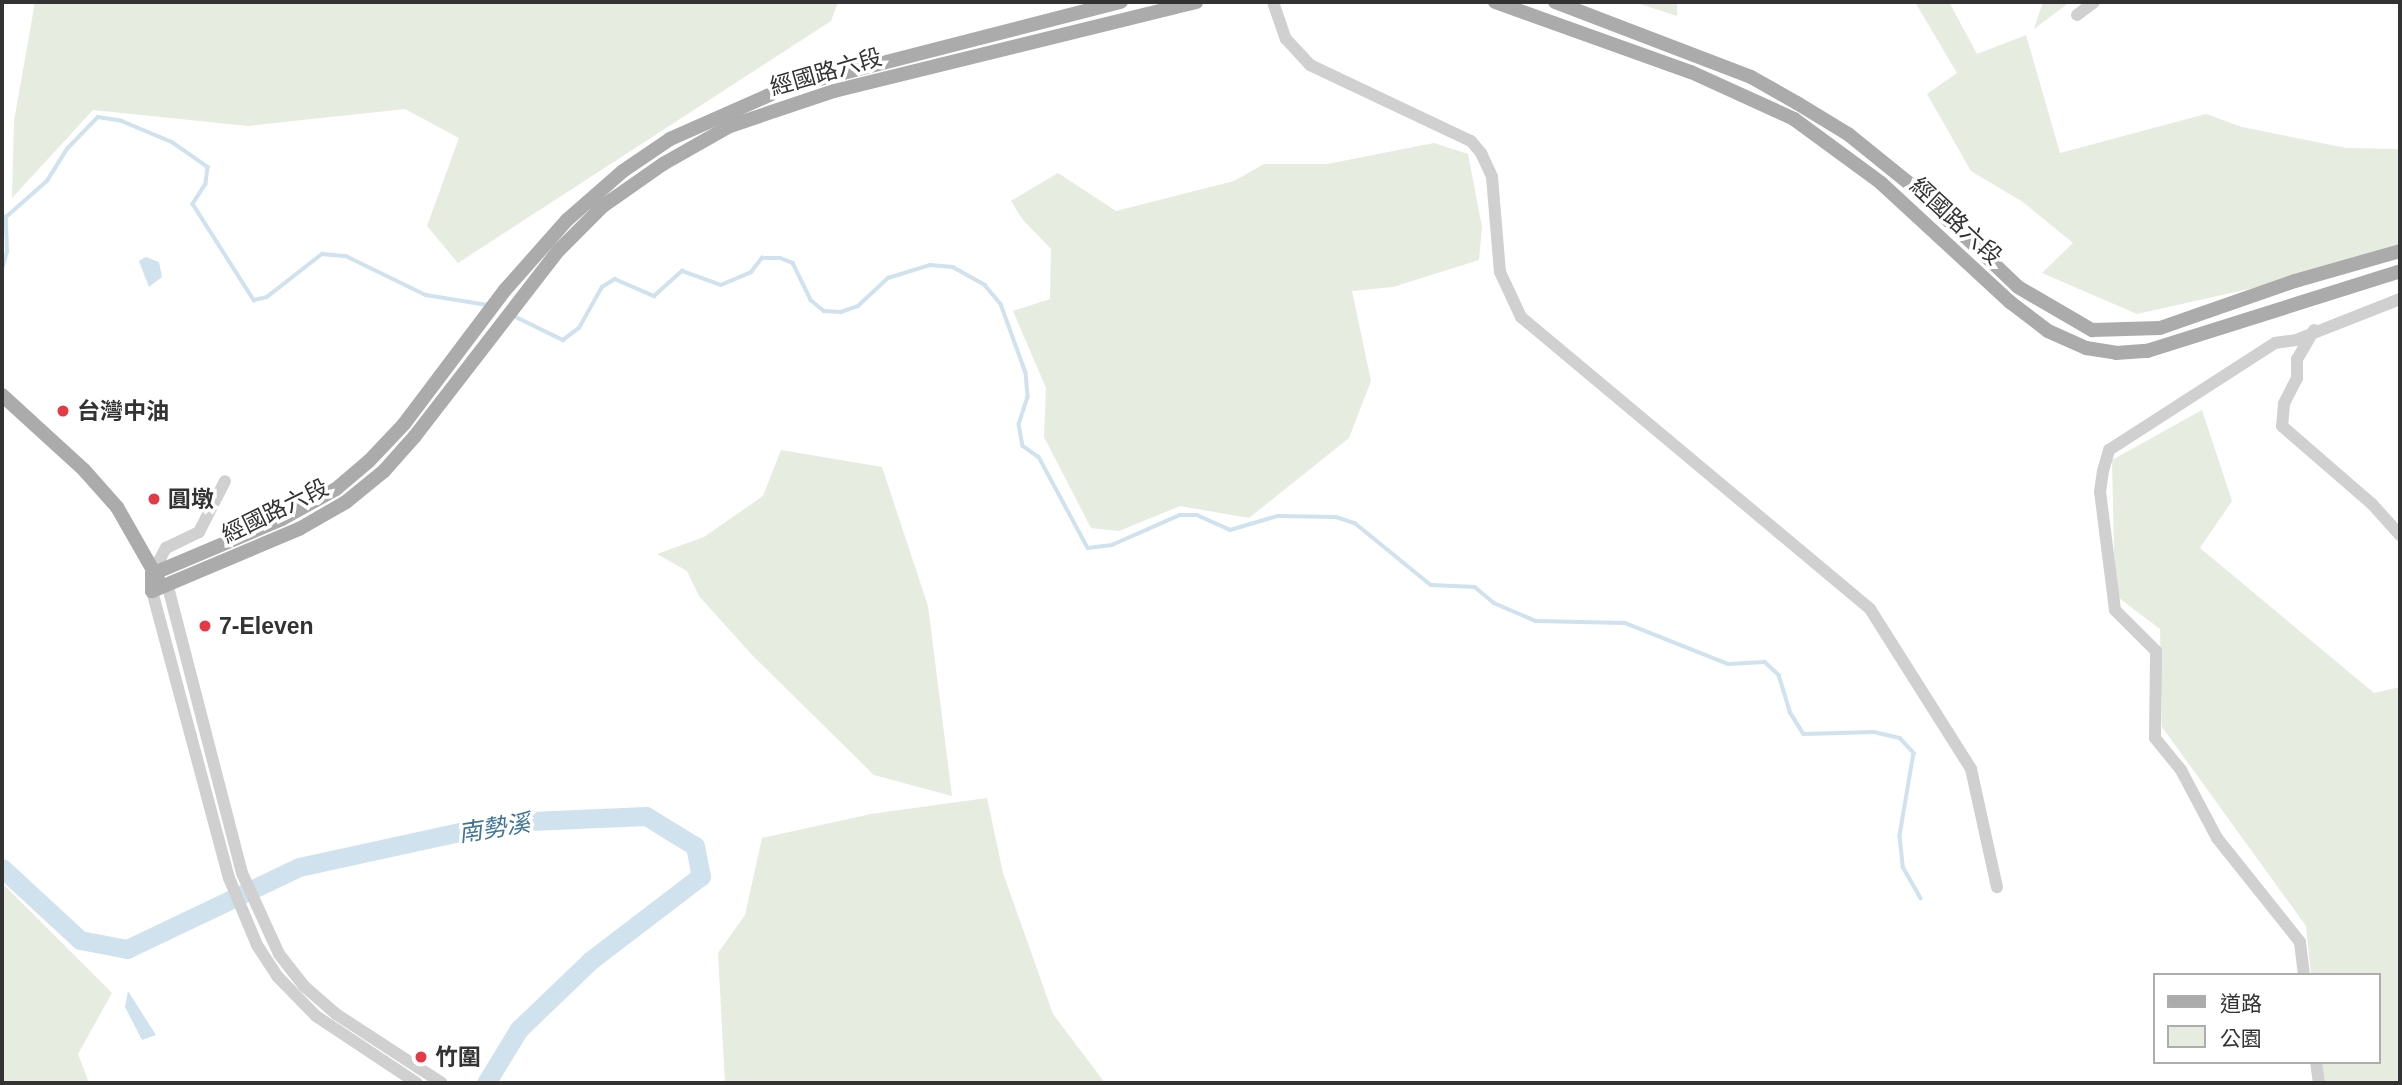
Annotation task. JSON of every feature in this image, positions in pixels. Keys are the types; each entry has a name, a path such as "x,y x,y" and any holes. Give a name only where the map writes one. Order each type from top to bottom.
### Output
{"main road":[{"name":"經國路六段","path":"152,574 282,519 336,489 404,424 505,290 567,220 623,171 670,139 785,88 1121,2"},
{"name":"經國路六段","path":"152,592 299,529 346,502 384,471 415,436 559,250 603,206 663,164 730,126 834,92 1196,2"},
{"name":"經國路六段","path":"1495,2 1691,72 1794,119 1881,183 2010,302 2048,331 2086,348 2116,353 2147,351 2400,271"},
{"name":"經國路六段","path":"1555,2 1751,76 1838,128 1910,184 2018,287 2092,330 2160,328 2295,281 2400,251"},
{"path":"1827,141 1838,128"},
{"path":"490,311 506,319"},
{"path":"2,395 84,470 117,507 152,574 167,587"},
{"path":"152,574 152,592"}],"street":[{"path":"1273,2 1286,39 1310,65 1471,141 1481,153 1492,177 1500,272 1521,317 1870,609 1970,769 1997,887"},
{"path":"2077,15 2094,2"},
{"path":"2304,973 2300,942 2279,910 2217,838 2181,770 2155,738 2156,651 2115,610 2100,492 2109,450 2275,343 2400,299"},
{"path":"2314,330 2297,359 2297,378 2284,404 2282,426 2400,535"},
{"path":"152,574 166,548 199,531 225,481"},
{"path":"167,587 212,784 229,878 252,918 277,976 316,1016 416,1083"},
{"path":"152,592 242,873 252,918 304,986 356,1028 442,1083"},
{"path":"2316,1064 2319,1083"}],"green space":[{"path":"35,2 838,2 831,21 458,263 427,226 459,138 405,109 248,126 93,110 12,198 14,121"},
{"path":"1634,2 1677,2 1677,16"},
{"path":"1915,2 1949,2 1977,54 2026,35 2060,153 2206,114 2242,127 2346,148 2400,149 2400,255 2137,314 2042,273 2073,243 2023,202 1971,171 1927,94 1957,73"},
{"path":"2043,2 2070,2 2034,29"},
{"path":"1434,143 1468,154 1482,227 1479,260 1393,287 1352,291 1371,381 1349,438 1249,518 1180,506 1119,531 1091,528 1044,437 1046,388 1013,311 1050,299 1051,249 1023,220 1011,201 1058,173 1116,211 1234,181 1264,164 1327,164"},
{"path":"2202,410 2232,501 2200,548 2374,693 2400,687 2400,1083 2324,1083 2320,1064 2381,1064 2381,973 2311,973 2306,926 2162,727 2160,629 2115,595 2112,460"},
{"path":"781,450 882,467 928,606 952,796 874,775 753,656 699,596 687,571 657,554 704,537 763,496"},
{"path":"987,798 1003,873 1053,1014 1105,1083 725,1083 718,953 745,915 762,838 871,814"},
{"path":"2,883 112,993 78,1054 89,1083 2,1083"}],"water":[{"path":"146,257 159,262 162,277 149,287 139,261"},
{"path":"128,991 156,1035 142,1040 125,1007"}],"waterway":[{"path":"2,269 7,252 6,217 47,181 68,148 98,117 122,121 172,142 208,167 206,184 193,204 254,300 267,297 322,254 346,256 426,295 487,305"},
{"path":"514,316 563,340 579,328 602,287 615,279 654,296 682,271 721,285 751,272 762,258 780,258 793,263 811,300 824,311 841,312 858,306 888,278 930,265 953,267 985,285 1001,304 1026,373 1028,397 1019,424 1023,446 1039,457 1088,548 1112,545 1180,515 1197,515 1230,530 1278,516 1336,517 1355,523 1431,585 1475,587 1494,603 1536,621 1625,623 1728,664 1765,662 1779,675 1790,712 1804,734 1874,732 1900,738 1914,753 1900,836 1903,867 1921,898"},
{"name":"南勢溪","path":"2,868 80,940 127,949 299,867 505,822 646,816 695,846 701,876 590,961 519,1029 486,1083"}],"place":[{"name":"台灣中油","path":"63,411"},
{"name":"圓墩","path":"154,499"},
{"name":"7-Eleven","path":"205,626"},
{"name":"竹圍","path":"421,1057"}]}
